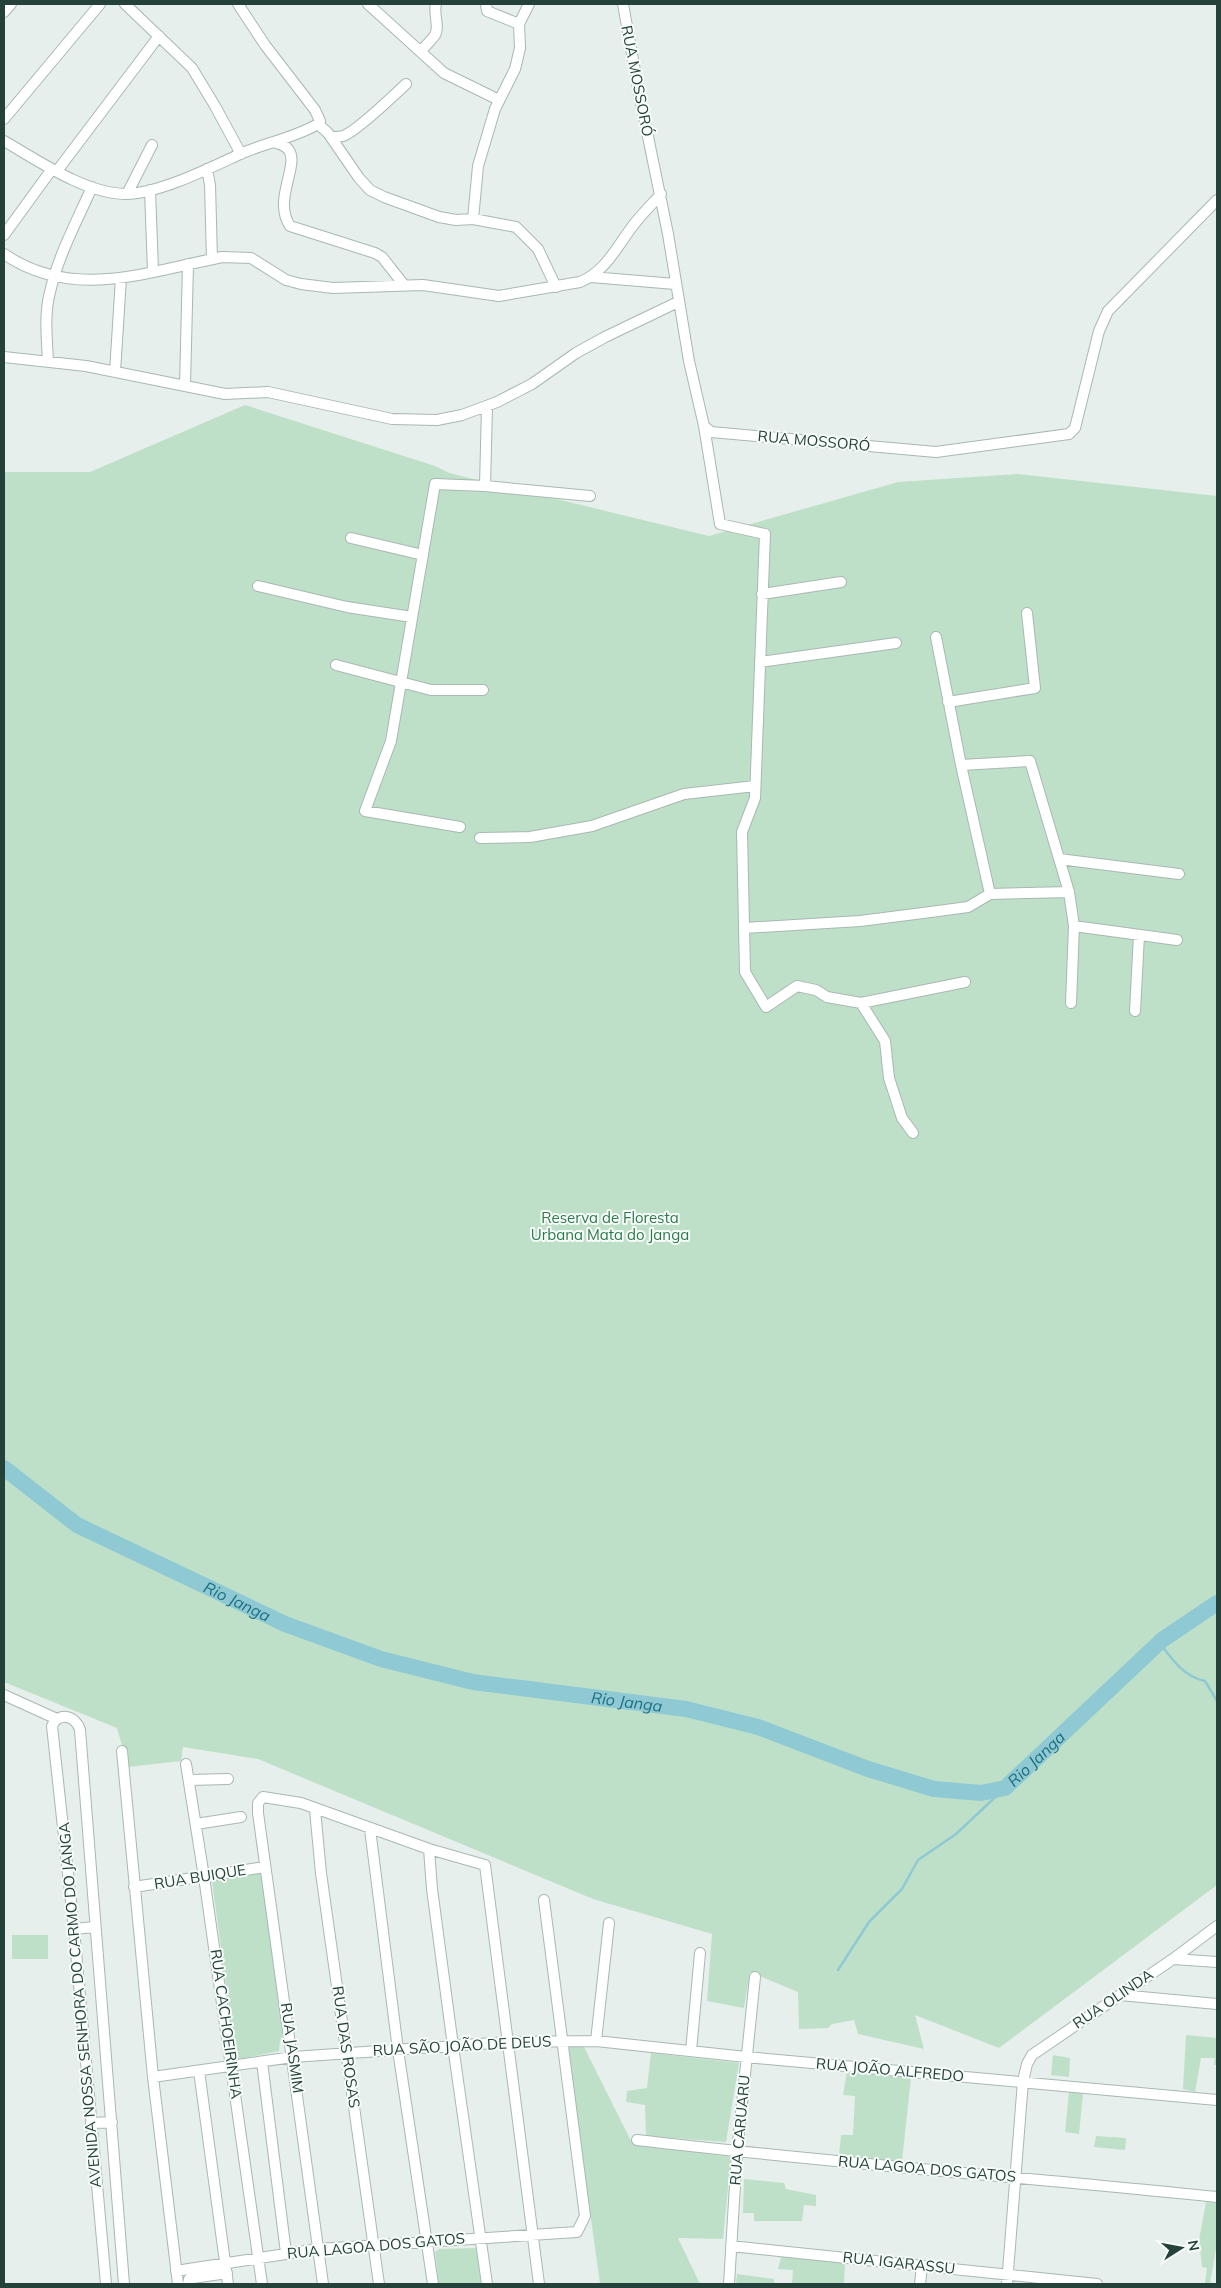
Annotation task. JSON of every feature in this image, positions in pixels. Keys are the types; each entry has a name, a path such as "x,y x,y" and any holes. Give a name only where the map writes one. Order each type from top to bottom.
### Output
{"street":[{"path":"4,12 11,4"},
{"path":"4,119 100,4"},
{"path":"125,4 192,68 241,154"},
{"path":"238,4 265,45 315,110 320,121 318,124"},
{"path":"368,4 390,22 412,46 421,50 444,73 499,100"},
{"path":"421,50 434,36 436,30 436,4"},
{"path":"486,4 487,11 519,24"},
{"path":"473,219 478,166 490,123 499,100 516,69 520,48 519,24 528,4"},
{"name":"RUA MOSSORÓ","path":"623,4 639,93 661,194 688,361 704,426 710,432 936,452 1069,434 1075,428 1099,331 1108,311 1217,200"},
{"path":"4,234 159,36"},
{"path":"331,137 344,136 384,106 406,84"},
{"path":"318,124 331,137 359,178 370,190 440,217 456,220 473,219 503,223 516,227 538,249 556,286"},
{"path":"4,141 55,170 92,187 127,194 150,190 318,124"},
{"path":"274,142 286,146 291,153 283,211 290,226 375,253 382,257 404,286"},
{"path":"127,194 152,145"},
{"path":"207,169 210,186 212,259"},
{"path":"48,362 47,318 49,294 54,277 92,187"},
{"path":"150,190 153,271"},
{"path":"591,277 600,271 636,223 661,194"},
{"path":"4,254 28,268 54,277 89,281 121,278 212,259 237,256 251,258 286,280 333,288 423,285 499,296 556,286 591,277 675,284"},
{"path":"185,386 188,264"},
{"path":"115,372 121,278"},
{"path":"4,357 86,366 224,394 268,392 392,419 414,421 437,420 462,415 487,406 532,384 576,353 678,302"},
{"path":"485,486 487,406"},
{"path":"704,426 720,524 765,534 755,798 742,832 745,972 766,1007 797,986 816,990 827,997 861,1003 965,982"},
{"path":"460,827 365,811 391,741 435,484 485,486 590,496"},
{"path":"351,538 423,554"},
{"path":"762,594 842,582"},
{"path":"258,586 347,606 412,617"},
{"path":"948,702 1035,688 1027,613"},
{"path":"936,637 961,766 990,894"},
{"path":"760,662 896,642"},
{"path":"336,666 431,690 483,690"},
{"path":"961,766 1030,761 1069,892 1074,926 1071,1003"},
{"path":"480,838 530,837 592,826 684,794 755,786"},
{"path":"1059,860 1179,874"},
{"path":"744,928 860,921 923,914 968,907 990,894 1069,892"},
{"path":"1074,926 1178,940"},
{"path":"1135,1011 1139,935"},
{"path":"861,1003 886,1041 889,1078 902,1118 913,1133"},
{"path":"4,1695 55,1723 66,1717 73,1719 78,1723 80,1730 94,1927 112,2122 124,2284"},
{"name":"AVENIDA NOSSA SENHORA DO CARMO DO JANGA","path":"55,1723 106,2284"},
{"path":"122,1751 153,2077 178,2284"},
{"name":"RUA CACHOEIRINHA","path":"186,1764 232,2066 262,2284"},
{"path":"189,1780 228,1780"},
{"name":"RUA JASMIM","path":"315,1810 301,1803 268,1797 259,1800 258,1813 323,2284"},
{"path":"315,1810 429,1849 485,1865 539,2284"},
{"name":"RUA DAS ROSAS","path":"315,1810 379,2284"},
{"path":"196,1824 241,1817"},
{"path":"370,1829 398,2050 433,2284"},
{"path":"429,1849 432,1890 486,2284"},
{"name":"RUA BUIQUE","path":"134,1887 265,1867"},
{"path":"544,1900 562,2040"},
{"path":"596,2041 609,1923"},
{"name":"RUA OLINDA","path":"1007,2279 1014,2176 1026,2064 1032,2055 1173,1959 1217,1926"},
{"path":"74,1929 94,1927"},
{"path":"691,2051 700,1953"},
{"path":"1173,1959 1217,1962"},
{"name":"RUA CARUARU","path":"729,2284 737,2152 755,1977"},
{"path":"1120,1995 1217,2004"},
{"name":"RUA SÃO JOÃO DE DEUS","path":"153,2077 293,2057 562,2040"},
{"name":"RUA JOÃO ALFREDO","path":"562,2040 596,2041 746,2057 1217,2100"},
{"name":"RUA LAGOA DOS GATOS","path":"176,2271 226,2268 258,2258 318,2249 577,2232 585,2216 562,2040"},
{"path":"262,2062 286,2253"},
{"path":"199,2071 228,2284"},
{"path":"91,2124 112,2122"},
{"name":"RUA LAGOA DOS GATOS","path":"637,2140 737,2152 1014,2176 1217,2197"},
{"name":"RUA IGARASSU","path":"731,2246 922,2266 1007,2279 1097,2284"},
{"path":"920,2284 922,2266"},
{"path":"188,2284 188,2281 193,2278 226,2268"}],"green space":[{"name":"Reserva de Floresta Urbana Mata do Janga","path":"245,405 435,466 449,473 709,536 898,482 1018,474 1217,496 1217,1885 999,2048 915,2015 924,2049 858,2034 854,2020 832,2024 828,2028 799,2029 798,1992 750,1972 744,2008 707,2001 712,1934 593,1899 258,1759 183,1747 181,1761 128,1767 117,1728 4,1682 4,472 90,472"},
{"path":"262,1871 285,2031 280,2041 279,2051 236,2060 212,1881"},
{"path":"12,1935 48,1935 48,1959 12,1959"},
{"path":"1186,2035 1217,2038 1217,2065 1214,2065 1215,2058 1201,2058 1195,2092 1183,2089"},
{"path":"567,2045 583,2045 632,2143 731,2157 723,2239 678,2238 700,2284 600,2284"},
{"path":"651,2053 739,2063 726,2142 646,2136 645,2105 626,2102 627,2091 647,2088"},
{"path":"1053,2055 1070,2058 1069,2077 1051,2075"},
{"path":"847,2072 911,2077 902,2161 839,2156 841,2135 853,2135 855,2096 843,2095"},
{"path":"1069,2092 1083,2094 1079,2134 1065,2132"},
{"path":"1096,2136 1126,2138 1125,2150 1094,2147"},
{"path":"744,2179 784,2183 786,2189 816,2195 816,2206 804,2205 802,2221 754,2221 754,2213 743,2213"},
{"path":"1206,2202 1217,2203 1217,2243 1210,2284 1205,2283 1207,2268 1202,2267 1199,2240"},
{"path":"476,2248 481,2284 439,2284 435,2252 439,2249"},
{"path":"781,2257 845,2263 844,2284 792,2284 793,2270 778,2269"},
{"path":"737,2274 774,2279 774,2284 736,2284"}],"waterway":[{"name":"Rio Janga","path":"4,1468 77,1525 285,1624 381,1659 473,1682 686,1709 758,1727 868,1769 934,1789 981,1793 1005,1788 1162,1640 1217,1603"},
{"path":"1159,1642 1184,1671 1197,1679 1205,1681 1217,1701"},
{"path":"838,1970 869,1922 902,1889 918,1860 956,1834 1005,1788"}]}
